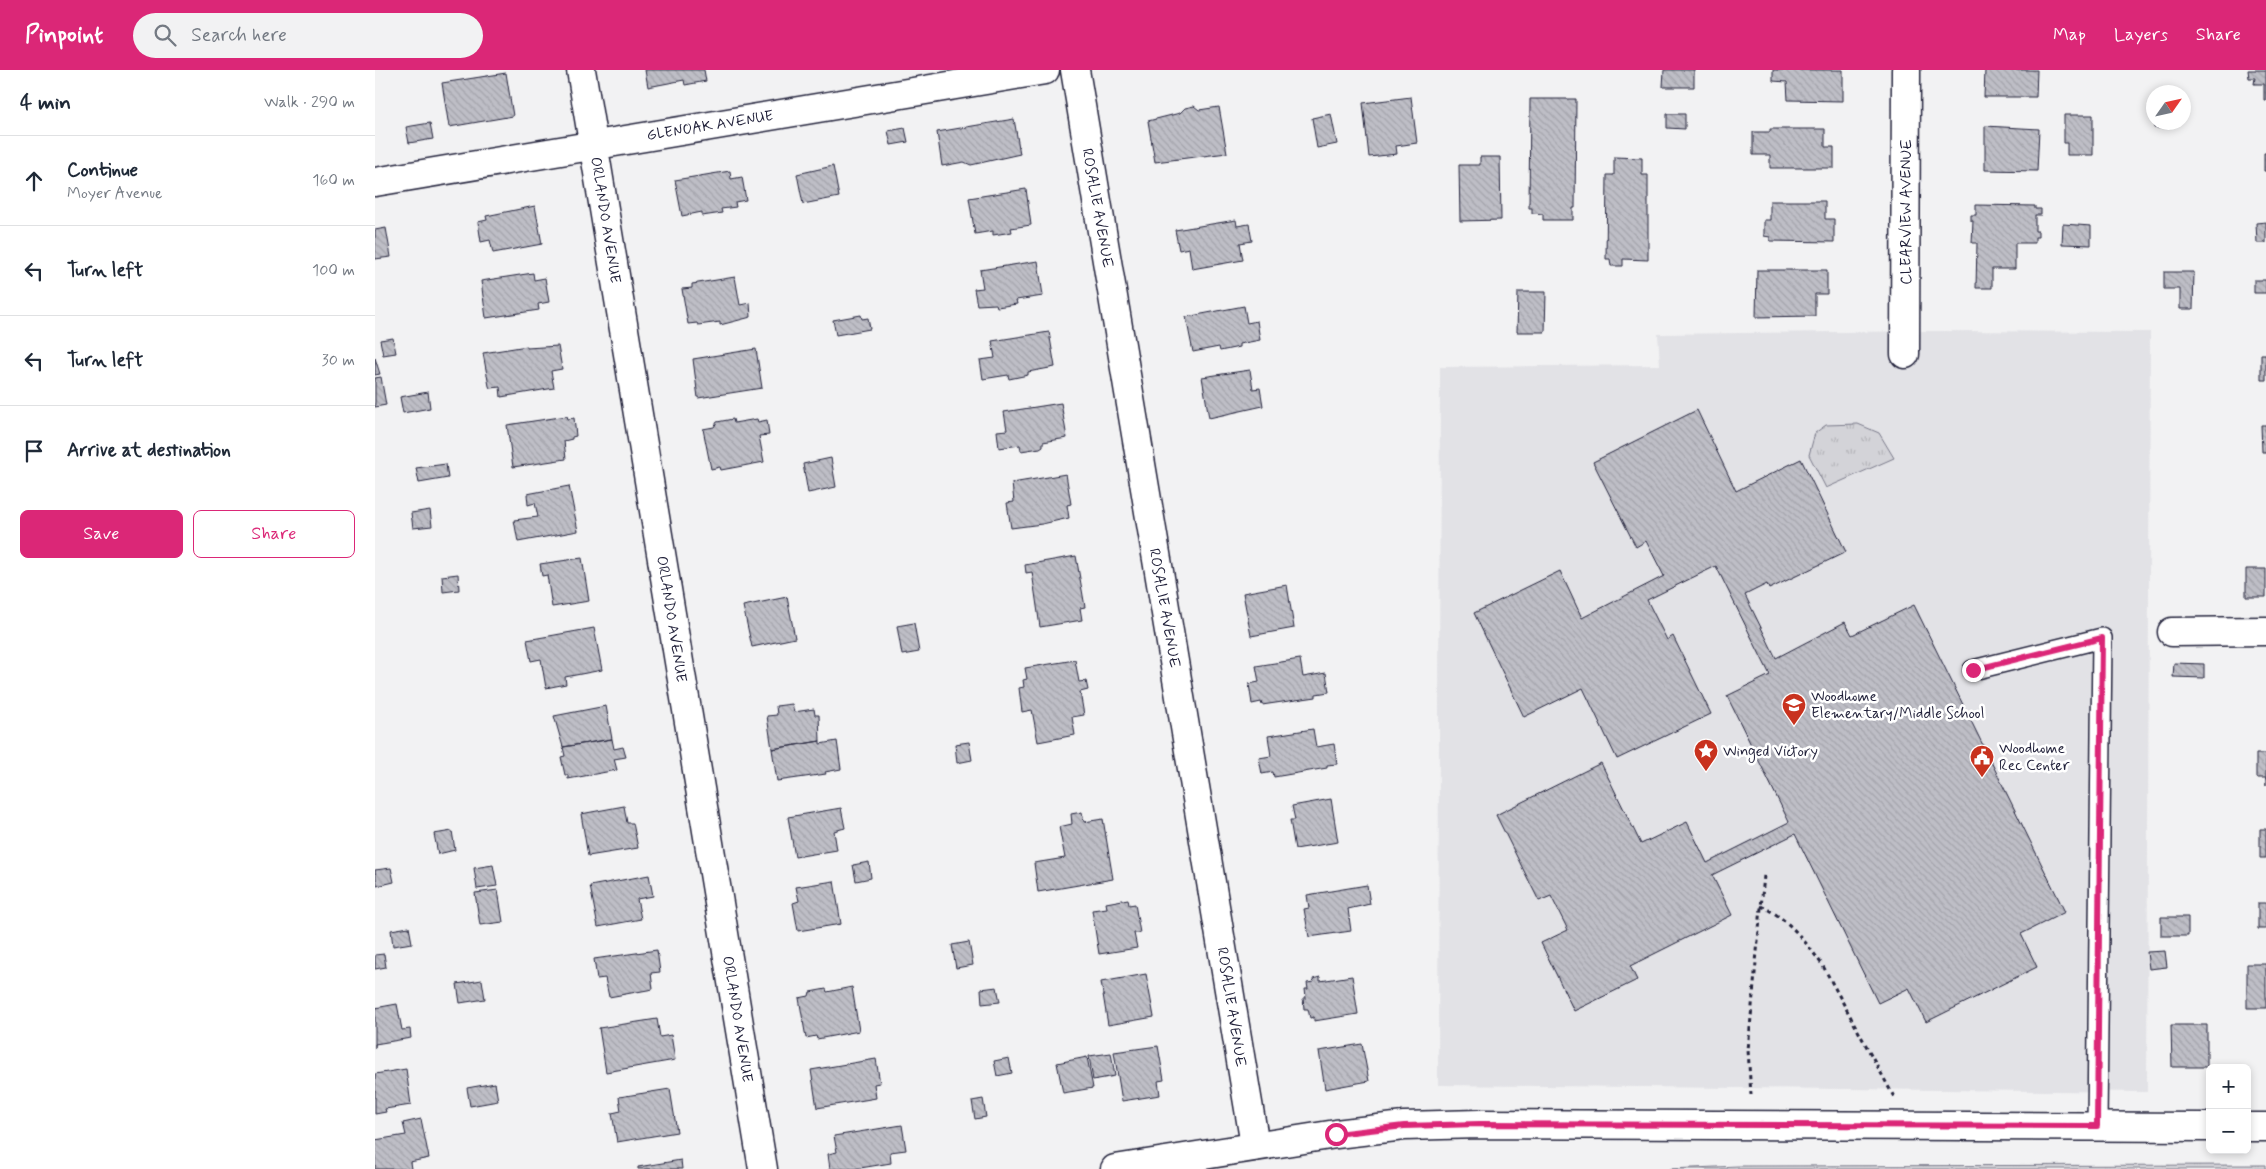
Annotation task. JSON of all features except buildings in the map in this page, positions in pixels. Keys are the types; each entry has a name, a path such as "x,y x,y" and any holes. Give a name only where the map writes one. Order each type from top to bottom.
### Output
{"street":[{"name":"ORLANDO AVENUE","path":"581,70 763,1169"},
{"name":"GLENOAK AVENUE","path":"375,182 1045,70"},
{"name":"ROSALIE AVENUE","path":"1075,70 1255,1145"},
{"name":"CLEARVIEW AVENUE","path":"1905,354 1906,70"},
{"path":"2173,632 2266,631"},
{"path":"1115,1169 1255,1145 1404,1126 1479,1124 2206,1127"},
{"path":"2251,1127 2266,1127"}],"lane":[{"path":"1973,670 2102,638 2097,1126"}],"path":[{"path":"1753,1126 1748,1050 1764,875"},
{"path":"1761,906 1780,915 1810,947 1823,966 1909,1126"}],"shaded area":[{"name":"Woodhome Elementary/Middle School","path":"1932,331 2150,332 2147,1092 1438,1085 1440,367 1660,365 1658,334"}],"green space":[{"path":"1858,424 1879,433 1894,458 1826,488 1809,455 1815,433 1826,425"},
{"path":"2266,1165 2266,1169 1670,1169 1738,1166"}],"place":[{"name":"Woodhome Elementary/Middle School","path":"1794,726"},
{"name":"Winged Victory","path":"1706,772"},
{"name":"Woodhome Rec Center","path":"1982,778"}],"route":[{"path":"1336,1134 1404,1126 1479,1124 2097,1126 2101,914 2102,638 1973,670"}]}
